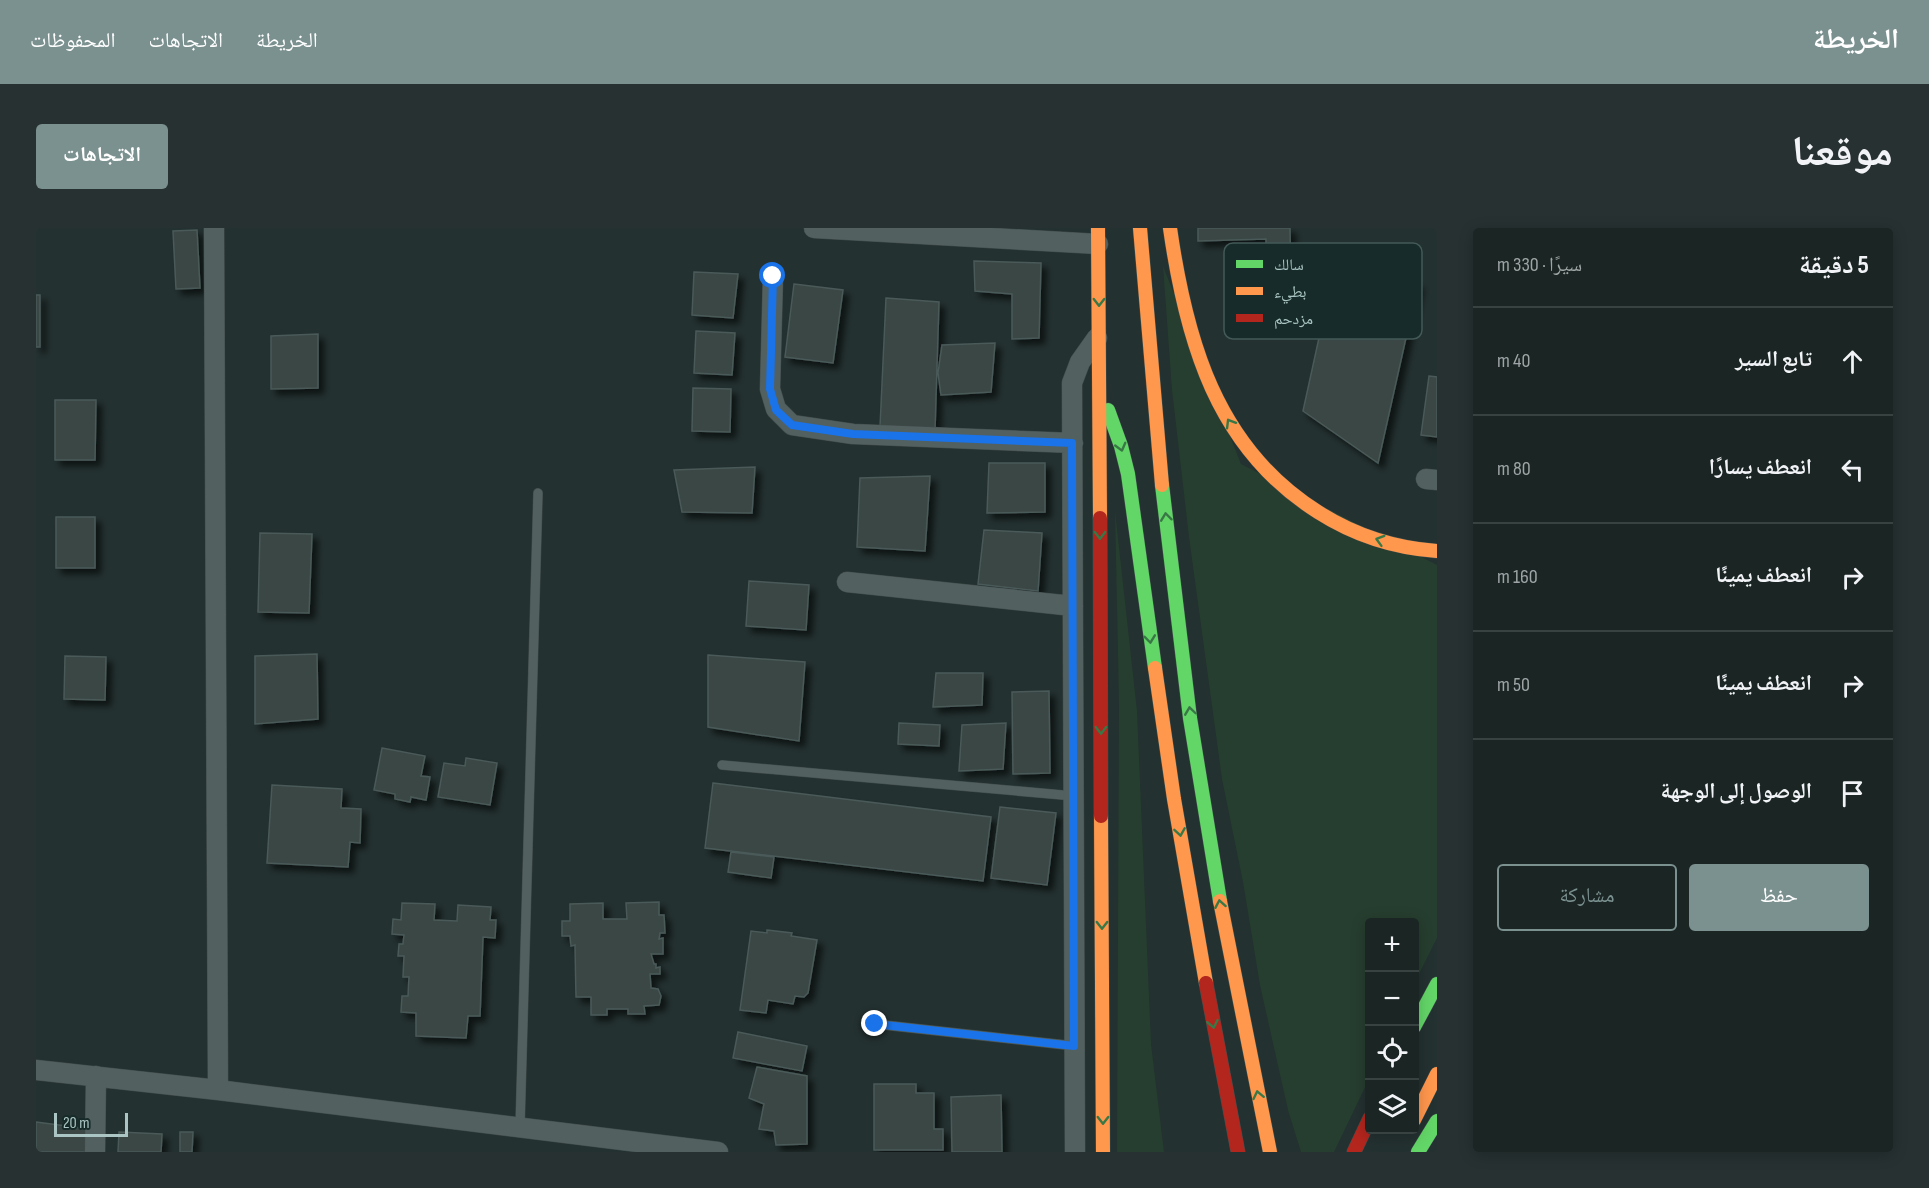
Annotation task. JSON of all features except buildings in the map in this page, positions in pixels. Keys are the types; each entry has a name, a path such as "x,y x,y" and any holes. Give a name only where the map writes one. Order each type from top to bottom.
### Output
{"highway":[{"path":"1140,228 1162,484 1179,635 1197,763 1225,932 1270,1152"},
{"path":"1170,228 1179,291 1195,351 1221,408 1254,458 1296,499 1347,529 1403,547 1437,551"},
{"path":"1098,236 1103,1152"},
{"path":"1099,393 1113,419 1128,474 1174,800 1199,948 1238,1152"},
{"path":"1415,1026 1437,984"},
{"path":"1419,1110 1437,1074"},
{"path":"1418,1152 1437,1121"},
{"path":"1354,1152 1365,1129"}],"street":[{"path":"214,228 218,1090"},
{"path":"814,228 1098,236"},
{"path":"773,276 770,389 776,410 792,425 853,434 1072,443"},
{"path":"1075,1152 1072,383 1080,362 1099,336"},
{"path":"847,582 1073,606"},
{"path":"36,1070 520,1127 670,1149 718,1152"},
{"path":"95,1152 96,1076"}],"lane":[{"path":"520,1127 538,493"},
{"path":"722,765 1074,796"},
{"path":"875,1024 1074,1046"}],"green space":[{"path":"1163,266 1241,464 1437,565 1437,938 1419,974 1419,918 1365,918 1365,1087 1334,1152 1301,1152 1288,1110 1260,985 1243,882 1222,779 1189,537 1172,390"},
{"path":"1115,511 1137,711 1151,1044 1164,1152 1117,1152 1119,703"}],"traffic: fast":[{"path":"1108,410 1128,474 1155,668"},
{"path":"1162,485 1190,718 1220,901"},
{"path":"1415,1026 1437,984"},
{"path":"1418,1152 1437,1121"}],"traffic: slow":[{"path":"1098,228 1100,518"},
{"path":"1140,228 1162,485"},
{"path":"1170,228 1186,311 1197,350 1212,388 1231,424 1254,456 1283,486 1332,520 1375,539 1405,547 1437,551"},
{"path":"1155,668 1174,799 1206,983"},
{"path":"1101,816 1103,1152"},
{"path":"1220,901 1270,1152"},
{"path":"1419,1110 1437,1074"}],"traffic: jam":[{"path":"1100,518 1101,816"},
{"path":"1206,983 1238,1152"},
{"path":"1354,1152 1365,1129"}],"route":[{"path":"773,276 770,389 776,410 792,425 853,434 1072,443 1074,1046 875,1024"}]}
